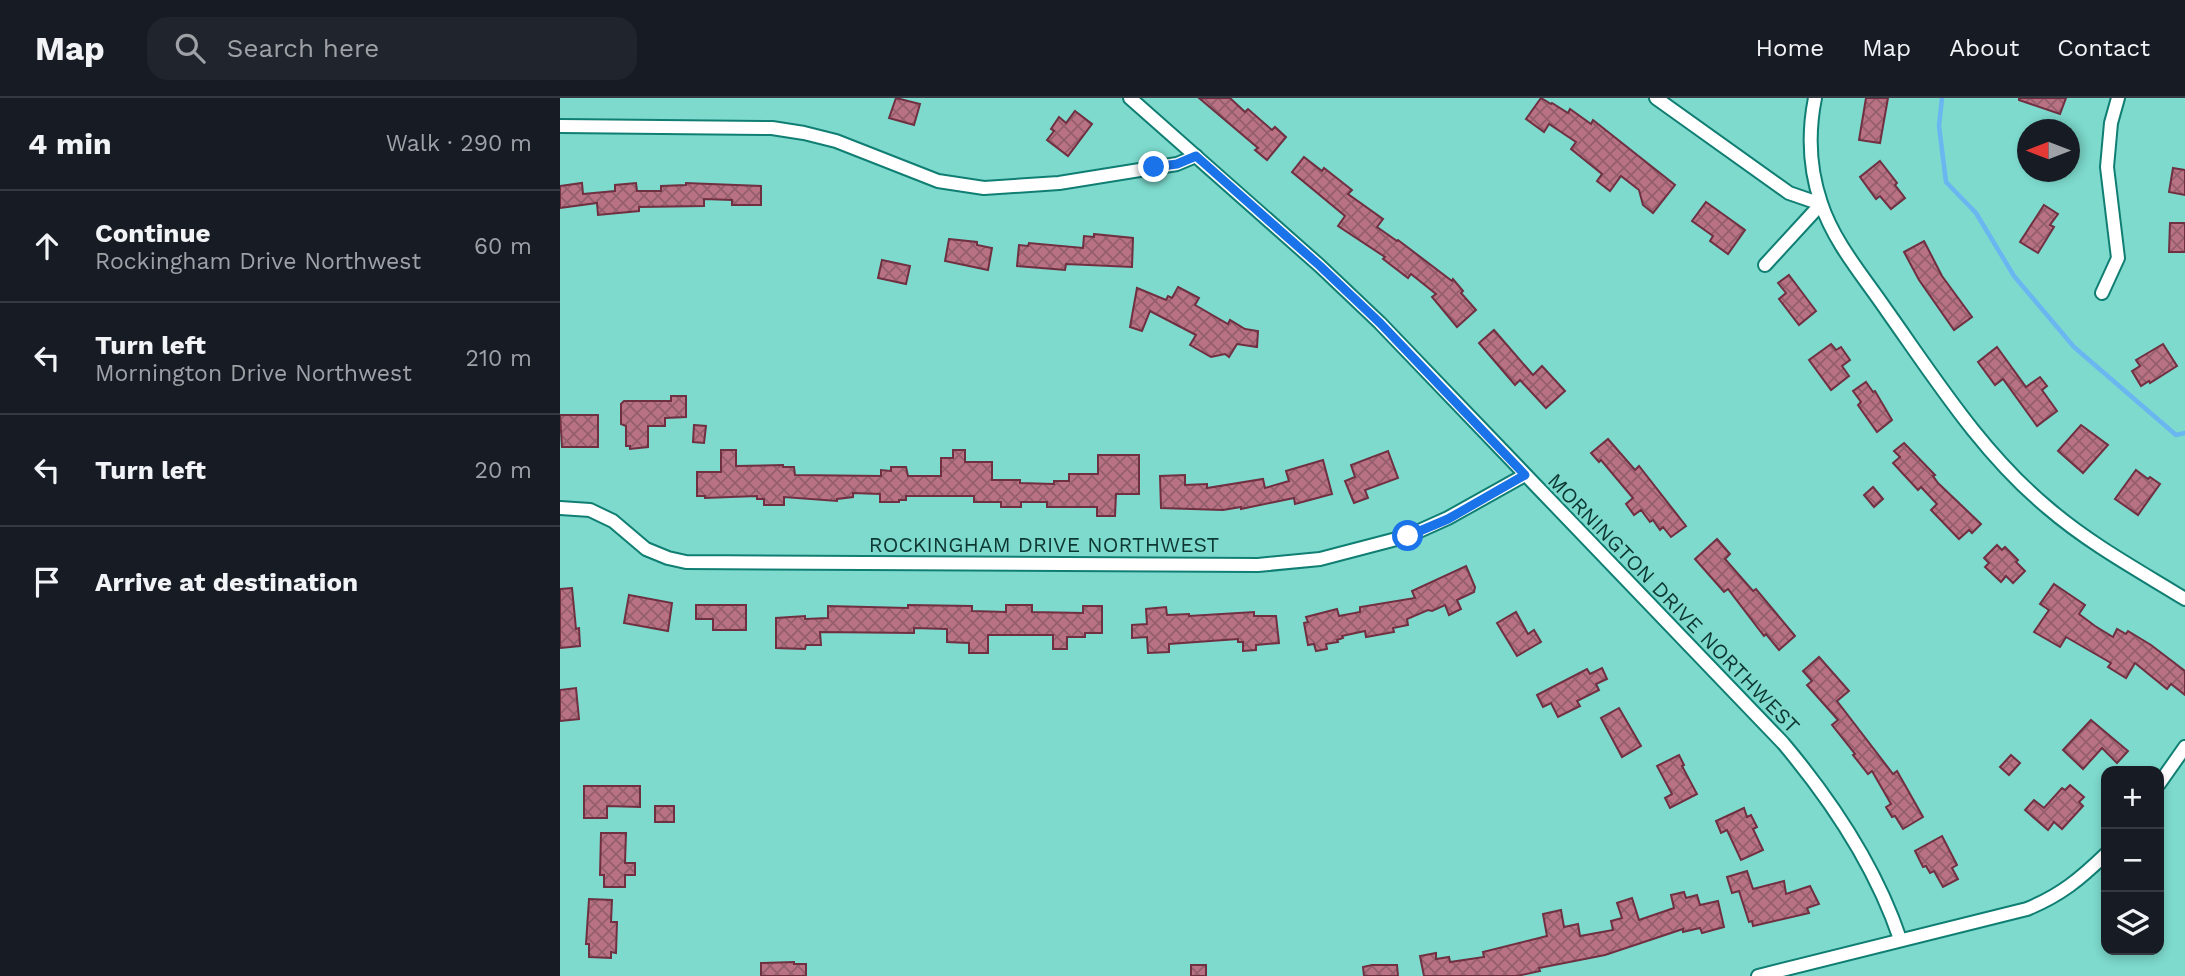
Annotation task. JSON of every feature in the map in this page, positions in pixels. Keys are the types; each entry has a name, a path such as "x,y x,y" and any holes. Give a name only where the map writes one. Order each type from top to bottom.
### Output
{"street":[{"name":"MORNINGTON DRIVE NORTHWEST","path":"1130,98 1320,266 1380,323 1624,576 1807,772 1856,844 1900,939"},
{"path":"1657,98 1789,192 1821,204"},
{"path":"1815,98 1810,141 1812,167 1821,204 1842,247 1949,398 1984,444 2046,507 2084,537 2185,599"},
{"path":"2102,293 2118,258 2107,167 2111,123 2118,98"},
{"path":"560,126 744,127 783,130 836,141 938,181 984,188 1059,183 1177,164 1196,156"},
{"path":"1765,265 1821,204"},
{"name":"ROCKINGHAM DRIVE NORTHWEST","path":"560,509 590,510 613,521 646,549 686,562 1258,565 1320,559 1408,536 1448,519 1525,475"},
{"path":"2164,778 2185,747"},
{"path":"1758,976 2027,909 2050,900 2073,885 2101,859"}],"building":[{"path":"896,98 920,104 914,125 889,118"},
{"path":"1199,98 1230,98 1245,112 1248,109 1272,130 1275,127 1286,137 1267,160 1255,150 1258,148"},
{"path":"1541,98 1568,113 1570,109 1591,124 1593,120 1675,185 1653,213 1643,205 1639,190 1621,176 1610,191 1597,181 1602,174 1571,149 1576,142 1549,124 1544,132 1526,119"},
{"path":"1866,98 1888,98 1880,143 1859,140"},
{"path":"2019,98 2066,98 2060,114"},
{"path":"1075,111 1092,124 1068,156 1047,140 1059,117 1066,123"},
{"path":"1304,157 1322,171 1324,168 1352,190 1348,194 1383,219 1377,227 1452,281 1453,279 1476,310 1457,327 1432,297 1436,294 1411,274 1408,278 1383,259 1385,257 1338,226 1345,216 1292,172"},
{"path":"1880,161 1905,198 1891,209 1880,196 1876,199 1860,177"},
{"path":"2173,168 2185,170 2185,195 2169,192"},
{"path":"582,183 583,194 615,191 615,185 636,183 637,191 661,191 661,186 686,183 761,186 761,205 732,205 732,200 704,199 704,206 639,207 639,211 598,215 597,203 560,208 560,186"},
{"path":"1706,202 1745,230 1728,254 1710,241 1713,236 1692,221"},
{"path":"2044,205 2058,214 2050,225 2054,227 2038,253 2020,242"},
{"path":"2170,223 2185,223 2185,252 2169,252"},
{"path":"1094,234 1133,238 1132,267 1066,264 1065,270 1017,266 1019,245 1028,246 1029,243 1083,248 1084,236 1094,237"},
{"path":"949,239 977,242 977,245 992,248 988,270 945,261"},
{"path":"1924,241 1942,276 1972,317 1954,330 1919,280 1904,252"},
{"path":"882,260 910,266 906,284 878,278"},
{"path":"1789,275 1816,311 1799,325 1779,299 1786,293 1778,283"},
{"path":"1178,287 1199,298 1195,305 1228,324 1230,320 1245,329 1258,331 1257,347 1237,344 1229,357 1225,354 1211,357 1190,345 1196,335 1150,311 1142,331 1130,327 1137,288 1166,300 1168,296 1172,298"},
{"path":"1494,330 1533,375 1542,366 1565,391 1546,408 1520,380 1515,385 1479,343"},
{"path":"1831,344 1836,350 1841,347 1850,360 1842,366 1849,376 1831,390 1809,360"},
{"path":"2163,344 2177,366 2141,386 2132,371 2140,366 2136,360"},
{"path":"1997,347 2026,387 2040,377 2047,386 2042,390 2057,411 2037,426 2003,379 1995,385 1978,362"},
{"path":"1866,382 1873,392 1875,391 1892,420 1877,432 1858,405 1861,402 1853,391"},
{"path":"671,396 686,396 686,417 665,418 665,426 648,426 648,447 630,449 630,446 626,446 626,426 621,424 621,404 624,401 671,401"},
{"path":"560,415 598,415 598,447 562,447"},
{"path":"694,425 706,426 704,443 693,442"},
{"path":"2081,425 2108,445 2083,473 2058,451"},
{"path":"1608,439 1635,470 1639,466 1686,526 1671,537 1663,527 1660,530 1653,520 1650,522 1641,510 1634,515 1626,504 1633,498 1601,460 1599,462 1591,453"},
{"path":"1904,443 1935,475 1933,476 1938,483 1981,524 1972,533 1969,530 1959,539 1931,510 1937,504 1921,487 1918,490 1893,463 1900,457 1894,451"},
{"path":"721,450 736,450 736,466 783,465 794,467 795,475 881,476 881,470 891,471 891,467 906,467 908,476 941,476 941,458 953,458 953,450 965,450 965,462 992,462 992,480 1054,484 1054,481 1069,481 1069,474 1098,474 1098,455 1139,455 1139,494 1116,494 1115,516 1097,516 1097,507 1047,507 1047,502 1021,502 1021,507 1001,507 1001,502 974,502 974,496 906,496 906,500 899,502 880,502 880,494 853,493 853,497 837,501 784,497 784,505 764,505 764,499 757,499 757,496 697,496 697,472 721,472"},
{"path":"1388,451 1398,478 1365,490 1368,498 1354,503 1345,481 1355,477 1351,465"},
{"path":"1323,460 1332,494 1295,504 1294,498 1241,509 1161,508 1160,476 1185,475 1185,485 1207,484 1207,488 1263,479 1265,488 1289,481 1286,471"},
{"path":"2136,470 2160,484 2138,515 2115,499"},
{"path":"1873,487 1883,499 1874,507 1864,495"},
{"path":"1717,539 1730,554 1725,559 1753,591 1756,589 1795,636 1779,650 1766,634 1764,636 1728,589 1724,592 1695,559"},
{"path":"1997,545 2002,550 2005,547 2025,571 2013,583 2006,576 2001,582 1985,567 1989,563 1984,558"},
{"path":"1466,566 1475,587 1474,592 1457,600 1461,609 1449,615 1445,605 1407,619 1408,625 1393,628 1394,632 1366,637 1365,631 1342,636 1338,642 1326,644 1327,649 1316,651 1314,644 1308,645 1304,623 1308,622 1306,617 1337,609 1339,616 1360,612 1360,607 1415,598 1412,591"},
{"path":"2054,584 2085,605 2079,614 2095,626 2113,637 2117,629 2126,634 2128,631 2185,671 2185,695 2171,684 2167,689 2135,663 2126,678 2108,667 2111,663 2066,637 2060,647 2034,632 2049,610 2040,604"},
{"path":"572,588 580,646 560,648 560,589"},
{"path":"629,595 672,603 668,631 624,623"},
{"path":"696,605 746,605 746,630 713,630 713,619 696,619"},
{"path":"908,605 972,606 972,611 1006,612 1006,605 1032,605 1032,612 1083,613 1083,606 1102,606 1102,633 1067,637 1067,649 1053,649 1053,635 988,635 988,653 969,653 969,643 947,642 947,629 914,628 914,633 820,632 821,645 806,645 805,649 776,648 776,618 828,618 828,606 908,608"},
{"path":"1166,607 1167,615 1254,612 1254,616 1276,616 1279,643 1256,645 1256,650 1243,651 1243,642 1238,642 1238,639 1169,644 1169,652 1148,653 1147,637 1132,638 1132,625 1147,624 1146,609"},
{"path":"1516,612 1528,634 1534,630 1541,642 1517,656 1497,623"},
{"path":"1819,657 1849,691 1837,701 1893,774 1897,771 1923,817 1903,829 1886,807 1891,804 1872,771 1868,774 1832,725 1838,720 1807,685 1812,681 1803,671"},
{"path":"1602,668 1607,679 1596,684 1599,690 1577,701 1580,706 1558,717 1551,703 1543,707 1537,695 1587,669 1590,674"},
{"path":"576,688 579,719 560,721 560,690"},
{"path":"1619,708 1641,746 1622,757 1601,718"},
{"path":"2091,720 2128,751 2117,763 2102,748 2083,769 2063,750"},
{"path":"1679,755 1697,794 1670,808 1665,798 1672,794 1657,766"},
{"path":"2011,755 2020,763 2009,775 2000,767"},
{"path":"2070,785 2084,797 2079,802 2083,806 2062,829 2054,822 2048,830 2025,810 2034,800 2044,808 2062,788 2065,790"},
{"path":"584,786 640,786 640,807 607,806 607,818 584,818"},
{"path":"655,806 674,806 674,822 655,822"},
{"path":"1744,808 1747,817 1751,815 1757,827 1753,829 1763,850 1741,860 1727,830 1721,833 1716,821"},
{"path":"601,833 626,833 625,863 635,863 635,875 625,875 625,887 604,887 604,875 600,875"},
{"path":"1942,836 1957,865 1952,868 1958,879 1943,887 1934,871 1930,873 1926,866 1923,867 1915,851"},
{"path":"1747,871 1753,889 1784,881 1786,894 1810,886 1819,904 1807,908 1809,913 1753,926 1752,921 1749,922 1739,891 1732,893 1727,877"},
{"path":"1684,892 1686,898 1697,895 1700,905 1718,901 1724,927 1702,933 1700,928 1683,932 1683,929 1605,955 1539,968 1540,971 1517,976 1424,976 1420,956 1436,953 1436,959 1449,957 1450,962 1484,957 1483,952 1547,936 1543,914 1561,910 1564,927 1578,924 1580,936 1613,930 1611,921 1622,918 1617,903 1632,898 1639,920 1674,908 1671,895"},
{"path":"589,899 612,900 611,922 617,922 616,953 611,952 611,958 589,957 589,944 586,944"},
{"path":"761,963 806,964 806,976 761,976"},
{"path":"1191,965 1206,965 1206,976 1191,976"},
{"path":"1397,965 1398,976 1364,976 1363,967"}],"waterway":[{"path":"1942,98 1939,126 1946,182 1976,213 2014,276 2074,347 2176,435 2185,433"}],"route":[{"path":"1154,167 1177,164 1196,156 1380,323 1525,475 1448,519 1408,536"}]}
